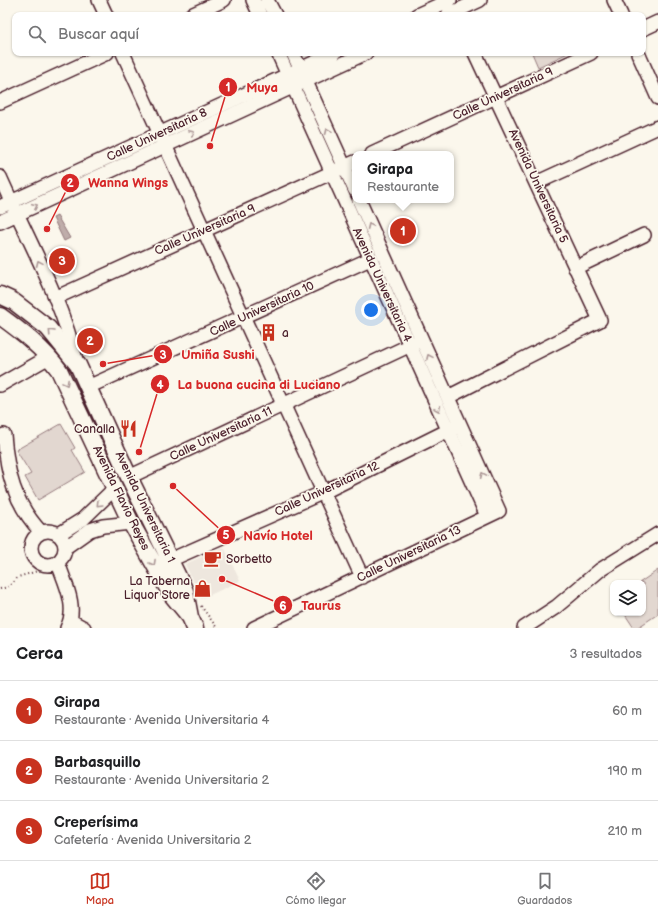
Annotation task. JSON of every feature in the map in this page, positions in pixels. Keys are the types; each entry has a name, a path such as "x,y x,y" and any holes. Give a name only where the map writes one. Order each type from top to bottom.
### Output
{"main road":[{"name":"Avenida Universitaria 1","path":"0,295 13,301 48,328 78,365 129,477 185,591 192,623"},
{"name":"Avenida Flavio Reyes","path":"0,316 24,334 49,357 67,384 114,489 131,523 171,594 192,623"}],"street":[{"path":"99,0 105,12"},
{"path":"198,12 224,0"},
{"path":"253,0 259,12"},
{"path":"267,0 273,12"},
{"path":"430,12 480,0"},
{"path":"614,0 620,12"},
{"path":"646,28 658,22"},
{"path":"0,102 101,56"},
{"path":"124,56 204,230 242,318 284,405 362,577"},
{"name":"Avenida Universitaria 4","path":"279,56 368,254 416,343 448,397 493,513"},
{"path":"294,56 350,164 352,174"},
{"name":"Calle Universitaria 8","path":"303,75 331,56"},
{"name":"Calle Universitaria 8","path":"6,204 92,172 303,75 357,56"},
{"name":"Avenida Universitaria 5","path":"448,397 600,320 476,56"},
{"name":"Calle Universitaria 9","path":"379,151 585,56"},
{"path":"639,56 658,98"},
{"path":"536,183 658,127"},
{"name":"Calle Universitaria 9","path":"55,298 350,164"},
{"name":"Calle Universitaria 8","path":"0,222 92,172"},
{"path":"0,177 6,204 17,214 55,298 72,342 78,365"},
{"name":"Avenida Universitaria 4","path":"360,203 378,243 448,431 493,513"},
{"path":"575,268 644,235"},
{"name":"Calle Universitaria 10","path":"88,387 242,318 368,254 378,243"},
{"name":"Calle Universitaria 11","path":"129,477 416,343"},
{"path":"0,385 49,357"},
{"name":"Calle Universitaria 12","path":"170,560 324,492 460,425"},
{"path":"4,434 4,474 27,515 41,532"},
{"path":"114,489 87,524 66,547 62,558 58,562 46,566 33,558 31,553 31,543 37,534 41,532 48,531 59,534 87,524 103,526 131,523"},
{"name":"Calle Universitaria 13","path":"254,628 493,513"},
{"path":"59,534 65,542 66,547"},
{"path":"524,628 556,607 600,570 658,534"},
{"path":"58,562 70,595 69,624 84,628"}],"path":[{"path":"0,589 8,587 18,577 41,570"},
{"path":"197,600 217,628"}],"shaded area":[{"path":"533,56 562,56 538,67"},
{"path":"57,216 70,238 64,241 53,218"},
{"path":"0,303 22,315 40,330 56,348 70,368 82,390 113,456 109,457 46,343 32,329 0,307"},
{"path":"61,424 75,448 72,450 85,472 38,500 25,477 31,474 16,450"},
{"path":"125,484 158,554 146,537 120,486"},
{"path":"224,547 240,581 201,599 185,564"},
{"path":"658,570 658,614 637,628 634,628 626,616 646,616 646,580 643,580"}],"place":[{"name":"Muya","path":"210,146"},
{"name":"Wanna Wings","path":"47,229"},
{"name":"Girapa","path":"403,231"},
{"name":"Creperísima","path":"62,261"},
{"name":"a","path":"269,333"},
{"name":"Barbasquillo","path":"90,341"},
{"name":"Umiña Sushi","path":"103,364"},
{"name":"Canalla","path":"128,429"},
{"name":"La buona cucina di Luciano","path":"139,452"},
{"name":"Navío Hotel","path":"173,486"},
{"name":"Sorbetto","path":"213,559"},
{"name":"Taurus","path":"222,579"},
{"name":"La Taberna Liquor Store","path":"203,588"}]}
